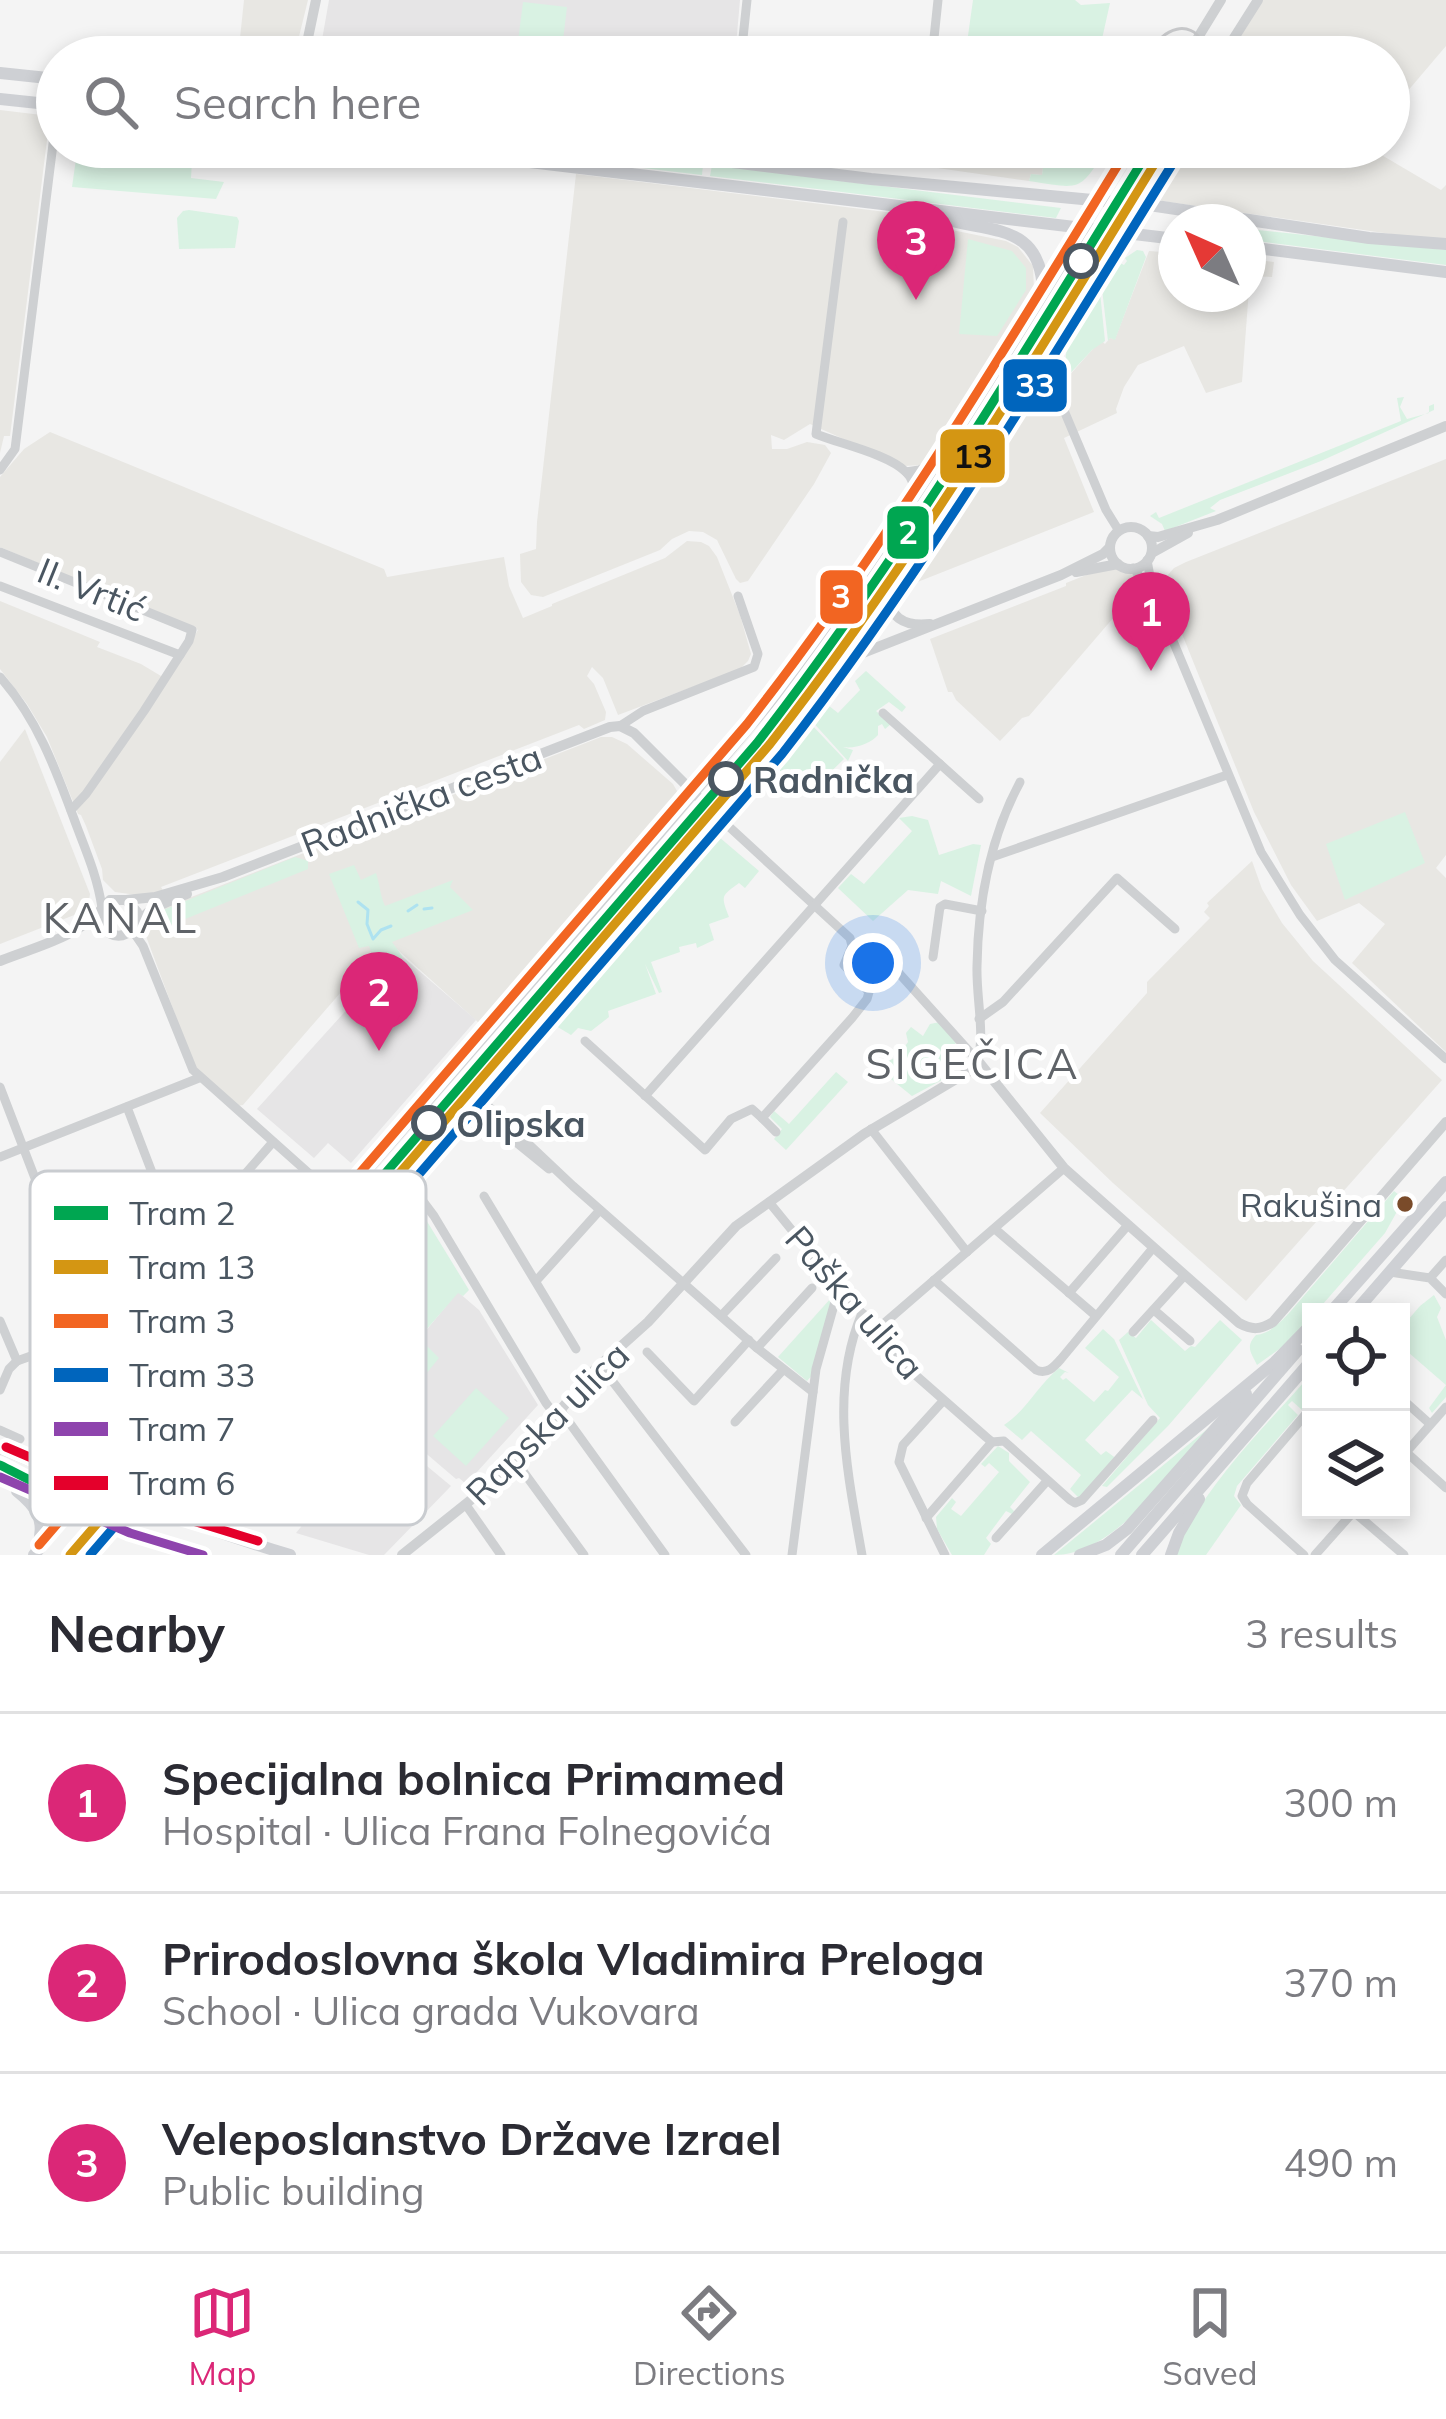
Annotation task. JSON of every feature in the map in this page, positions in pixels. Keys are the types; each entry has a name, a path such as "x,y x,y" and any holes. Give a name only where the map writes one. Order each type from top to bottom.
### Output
{"main road":[{"path":"0,73 36,77"},
{"path":"0,98 36,104"},
{"path":"572,168 1158,237"},
{"path":"809,168 1446,244"},
{"path":"366,1171 824,636 942,459 1099,202"},
{"path":"402,1171 824,676 889,589 1132,205"},
{"path":"916,208 1015,235 1032,250 1038,263 1043,296"},
{"path":"1266,249 1446,272"},
{"path":"1336,1303 1446,1182"},
{"path":"1362,1303 1446,1208"},
{"path":"1080,1555 1106,1545 1127,1529 1302,1334"},
{"path":"1121,1555 1302,1345"},
{"path":"1042,1555 1275,1362"},
{"path":"1142,1555 1302,1371"},
{"path":"0,1448 30,1460"},
{"path":"1171,1555 1186,1519 1222,1462"},
{"path":"1,1479 30,1492"},
{"path":"1,1479 30,1502"},
{"path":"33,1555 40,1525"},
{"path":"33,1555 59,1525"},
{"path":"73,1555 98,1525"},
{"path":"109,1525 203,1555"},
{"path":"197,1525 290,1555"}],"street":[{"path":"308,36 316,0"},
{"path":"743,36 747,0"},
{"path":"934,36 938,0"},
{"path":"1199,36 1221,0"},
{"path":"1235,36 1258,0"},
{"path":"0,470 15,449 50,168"},
{"path":"1099,202 1119,168"},
{"path":"1132,205 1154,168"},
{"path":"843,222 816,434 907,472 917,498"},
{"path":"1012,394 1024,387 1040,387 1060,401 1119,531"},
{"path":"824,676 846,660 1061,575 1103,554 1119,531 1136,527 1158,537 1195,527 1446,426"},
{"path":"907,472 942,459"},
{"path":"1132,568 1195,527"},
{"path":"1148,536 1153,593 1261,852 1320,943 1446,1060"},
{"path":"1110,547 1118,564"},
{"name":"II. Vrtić","path":"0,552 192,630 181,655"},
{"path":"1061,575 1118,564 1132,568 1153,593"},
{"path":"0,586 181,655 71,810"},
{"path":"889,589 890,610 902,621 922,625 945,620"},
{"name":"Radnička cesta","path":"134,926 150,910 223,877 620,726 651,708 754,667 758,654 738,596"},
{"path":"0,677 22,704 53,762 94,872 100,921 110,934"},
{"path":"884,713 979,799"},
{"path":"620,726 634,734 850,938 852,946 844,965 869,995 762,1118"},
{"path":"645,1096 940,764"},
{"path":"992,857 1228,775"},
{"path":"978,1061 982,911 1004,816 1020,782"},
{"path":"94,872 104,889 136,912 134,926 190,1065 306,1171"},
{"name":"Radnička cesta","path":"121,899 166,894 223,877"},
{"path":"979,1018 1003,1002 1117,878 1175,929"},
{"path":"0,961 69,934 121,899"},
{"path":"933,956 940,907 982,911"},
{"path":"69,934 123,935 134,926"},
{"path":"879,951 978,1061 1064,1168 1239,1323 1252,1329 1264,1327 1287,1305 1446,1122"},
{"path":"585,1041 705,1150 731,1119 752,1108 776,1132"},
{"name":"Rapska ulica","path":"402,1555 517,1462 600,1365 648,1322 736,1226 978,1061"},
{"path":"0,1156 200,1078"},
{"path":"476,1086 487,1105 573,1186 813,1392"},
{"path":"0,1087 32,1171"},
{"path":"460,1105 480,1113 573,1186"},
{"path":"127,1107 151,1171"},
{"path":"871,1130 967,1252"},
{"path":"248,1171 273,1142"},
{"path":"881,1326 1064,1168"},
{"path":"484,1196 576,1349"},
{"name":"Paška ulica","path":"769,1202 843,1294 881,1326 904,1365 992,1442 1004,1441 1047,1481"},
{"path":"426,1205 546,1403 559,1413 665,1555"},
{"path":"536,1281 600,1210"},
{"path":"1069,1293 1128,1226"},
{"path":"995,1229 1096,1316"},
{"path":"934,1280 1040,1372 1048,1371 1153,1248"},
{"name":"Paška ulica","path":"722,1316 776,1258"},
{"path":"1430,1278 1446,1260"},
{"path":"1390,1272 1430,1278 1445,1293 1446,1308"},
{"path":"1133,1332 1185,1275"},
{"name":"Paška ulica","path":"753,1344 812,1288"},
{"path":"792,1555 813,1392 824,1337 836,1298 843,1294"},
{"path":"1154,1310 1190,1341"},
{"path":"862,1313 844,1395 844,1450 862,1555"},
{"path":"0,1321 5,1346 17,1361"},
{"name":"Rapska ulica","path":"647,1352 694,1400 753,1344"},
{"path":"0,1390 8,1370 30,1356"},
{"path":"600,1365 746,1555"},
{"path":"735,1422 783,1370"},
{"name":"Paška ulica","path":"926,1518 899,1462 903,1445 944,1401"},
{"path":"1410,1406 1430,1424"},
{"path":"1410,1448 1446,1407"},
{"path":"1304,1555 1242,1496 1247,1483 1308,1411"},
{"path":"996,1538 1047,1481 1075,1503 1082,1500 1153,1420"},
{"path":"0,1430 20,1439"},
{"path":"945,1555 926,1518 992,1442"},
{"path":"1410,1460 1446,1488"},
{"path":"517,1462 584,1555"},
{"path":"466,1505 501,1555"},
{"path":"1316,1555 1347,1519"},
{"path":"1363,1519 1404,1555"}],"shaded area":[{"path":"244,0 308,0 299,36 240,36"},
{"path":"329,0 740,0 737,36 323,36"},
{"path":"1263,0 1446,0 1446,46 1410,88 1410,36 1241,36"},
{"path":"0,110 36,114 36,168 44,168 10,436 4,436 0,453"},
{"path":"937,168 1043,168 1042,175 1031,174 1029,181"},
{"path":"1161,168 1404,168 1441,190 1446,185 1446,242 1266,216 1266,204 1183,204 1156,196 1152,185"},
{"path":"576,174 894,213 1006,241 1018,247 1033,266 1034,290 972,396 922,465 904,466 810,424 784,440 771,435 772,449 807,442 825,445 831,453 748,581 736,579 717,540 689,531 660,550 543,597 531,595 521,582 520,554 536,549"},
{"path":"1149,251 1158,252 1158,312 1247,312 1242,382 1206,393 1184,346 1138,365 1124,387 1117,413 1064,438 1094,512 915,583 1035,389 1050,397 1102,341 1115,339"},
{"path":"1266,261 1274,262 1272,277 1266,277"},
{"path":"50,432 384,569 387,577 504,557 509,586 523,618 665,558 687,541 701,542 717,557 751,654 740,669 618,715 603,678 592,667 587,676 606,712 605,720 584,729 579,725 161,887 164,892 144,896 115,892 103,880 86,826 47,737 0,669 0,601 100,642 97,647 166,679 198,630 0,547 0,477 24,449"},
{"path":"1446,459 1446,855 1436,868 1446,878 1446,1052 1352,963 1385,924 1359,903 1317,921 1291,885 1254,812 1163,587 1174,568 1186,562"},
{"path":"1117,567 1139,578 1151,607 1125,624 1114,617 1029,716 1000,741 948,692 930,639 1099,570"},
{"path":"25,729 90,894 82,912 0,944 0,762"},
{"path":"601,737 627,744 673,784 676,801 529,973 479,1023 390,943 368,961 243,1105 237,1106 195,1068 143,928 153,912"},
{"path":"1252,861 1282,923 1313,961 1442,1080 1246,1301 1040,1113 1147,993 1147,982 1210,918 1204,912 1207,903"},
{"path":"403,957 476,1020 351,1163 328,1143 314,1158 257,1109 351,1005 357,1010"},
{"path":"458,1292 479,1310 538,1405 466,1484 426,1453 426,1373 438,1358 426,1346 426,1331"},
{"path":"426,1465 451,1486 426,1512"},
{"path":"302,1525 413,1525 384,1555 369,1555 296,1533"}],"green space":[{"path":"973,0 1110,3 1103,36 968,36"},
{"path":"523,2 567,7 564,36 519,36"},
{"path":"75,168 192,168 191,178 224,182 216,199 72,187"},
{"path":"643,168 703,168 702,175"},
{"path":"711,168 736,168 1061,208 1056,218 710,176"},
{"path":"1043,168 1093,168 1084,180 1069,186 1029,181 1031,174 1042,175"},
{"path":"189,210 237,217 235,248 179,249 177,218"},
{"path":"1266,231 1446,250 1446,265 1266,242"},
{"path":"968,239 1012,251 1026,268 1026,290 997,336 959,334"},
{"path":"1137,250 1146,257 1115,340 1108,341 1102,289 1120,263 1124,265 1125,258"},
{"path":"1100,292 1105,341 1063,381 1067,346"},
{"path":"1404,397 1400,407 1407,419 1425,414 1220,500 1210,508 1216,511 1165,531 1150,516 1156,512 1159,518 1401,421 1397,398"},
{"path":"866,671 906,707 902,712 889,702 876,711 891,724 885,729 878,726 878,735 867,743 843,747 853,750 848,761 810,719 824,702 838,713 860,690 855,681"},
{"path":"809,722 844,759 813,789 798,775 781,793 763,777"},
{"path":"1405,812 1425,863 1345,900 1326,844"},
{"path":"899,818 928,820 939,855 981,845 971,896 941,881 938,894 908,890 873,921 838,888 851,874 864,884 912,831"},
{"path":"719,837 759,871 745,888 739,883 726,893 729,917 709,924 714,940 697,948 696,943 679,947 680,952 651,962 662,992 645,964 656,994 608,1011 609,1017 591,1031 578,1028 571,1035 551,1023 706,844"},
{"path":"295,857 308,861 308,869 163,928 151,925 153,914"},
{"path":"354,865 361,880 376,873 385,906 453,880 450,887 473,910 392,942 403,957 385,978 368,961 373,956 369,946 359,948 329,874"},
{"path":"940,1022 957,1042 941,1058 955,1073 912,1096 876,1067 899,1054 911,1027 923,1036 930,1024"},
{"path":"836,1072 848,1082 786,1150 774,1139 782,1129 770,1117 774,1111 789,1124"},
{"path":"1394,1191 1404,1199 1385,1233 1324,1303 1302,1303 1302,1326 1257,1365 1250,1350 1253,1339 1290,1312"},
{"path":"426,1220 469,1290 463,1296 458,1293 426,1330"},
{"path":"1434,1295 1441,1308 1437,1317 1446,1340 1446,1385 1410,1354 1410,1318"},
{"path":"832,1297 813,1374 807,1381 778,1357"},
{"path":"1151,1320 1185,1351 1195,1347 1220,1320 1242,1340 1168,1426 1107,1487 1102,1486 1160,1418 1148,1405 1119,1340 1128,1332 1136,1338"},
{"path":"1103,1329 1114,1339 1143,1399 1132,1390 1085,1440 1101,1455 1106,1451 1117,1459 1079,1498 1070,1489 1081,1475 1031,1431 1022,1440 1004,1425 1059,1368 1069,1373 1060,1377 1063,1380 1094,1402 1108,1391 1119,1377 1085,1348"},
{"path":"426,1345 439,1358 426,1374"},
{"path":"1302,1384 1302,1410 1292,1401 1288,1405 1298,1415 1237,1486 1234,1496 1241,1505 1206,1555 1175,1555 1201,1505"},
{"path":"1446,1385 1446,1397 1432,1413 1429,1408"},
{"path":"476,1388 509,1418 466,1466 433,1436"},
{"path":"1211,1426 1121,1526 1077,1551 1054,1555"},
{"path":"998,1446 1030,1482 1010,1507 1012,1514 1006,1511 986,1538 991,1544 984,1555 952,1555 937,1529 936,1517 952,1498 956,1502 951,1509 961,1516 999,1472 989,1463 981,1464"}],"waterway":[{"path":"358,902 368,910 373,939 391,926"},
{"path":"408,911 417,905"},
{"path":"424,909 432,908"}],"tram line":[{"path":"1163,36 1177,29 1198,36"},
{"name":"3","path":"362,1171 747,724 800,655 899,513 1116,168"},
{"name":"2","path":"387,1171 757,743 811,671 913,525 1138,168"},
{"name":"13","path":"401,1171 770,744 824,674 1021,381 1152,168"},
{"name":"33","path":"422,1171 782,754 836,683 937,538 1170,168"},
{"name":"6","path":"6,1447 30,1457"},
{"name":"2","path":"0,1465 30,1479"},
{"name":"7","path":"0,1477 30,1490"},
{"name":"3","path":"39,1545 56,1525"},
{"name":"13","path":"70,1555 96,1525"},
{"name":"7","path":"111,1525 203,1555"},
{"name":"33","path":"90,1555 116,1525"},
{"name":"6","path":"206,1525 258,1541"}],"place":[{"name":"Veleposlanstvo Države Izrael","path":"916,300"},
{"name":"Specijalna bolnica Primamed","path":"1151,671"},
{"name":"Radnička","path":"726,779"},
{"name":"Prirodoslovna škola Vladimira Preloga","path":"379,1051"},
{"name":"Olipska","path":"429,1123"},
{"name":"Rakušina","path":"1405,1204"}],"district":[{"name":"KANAL","path":"121,917"},
{"name":"SIGEČICA","path":"973,1063"}]}
